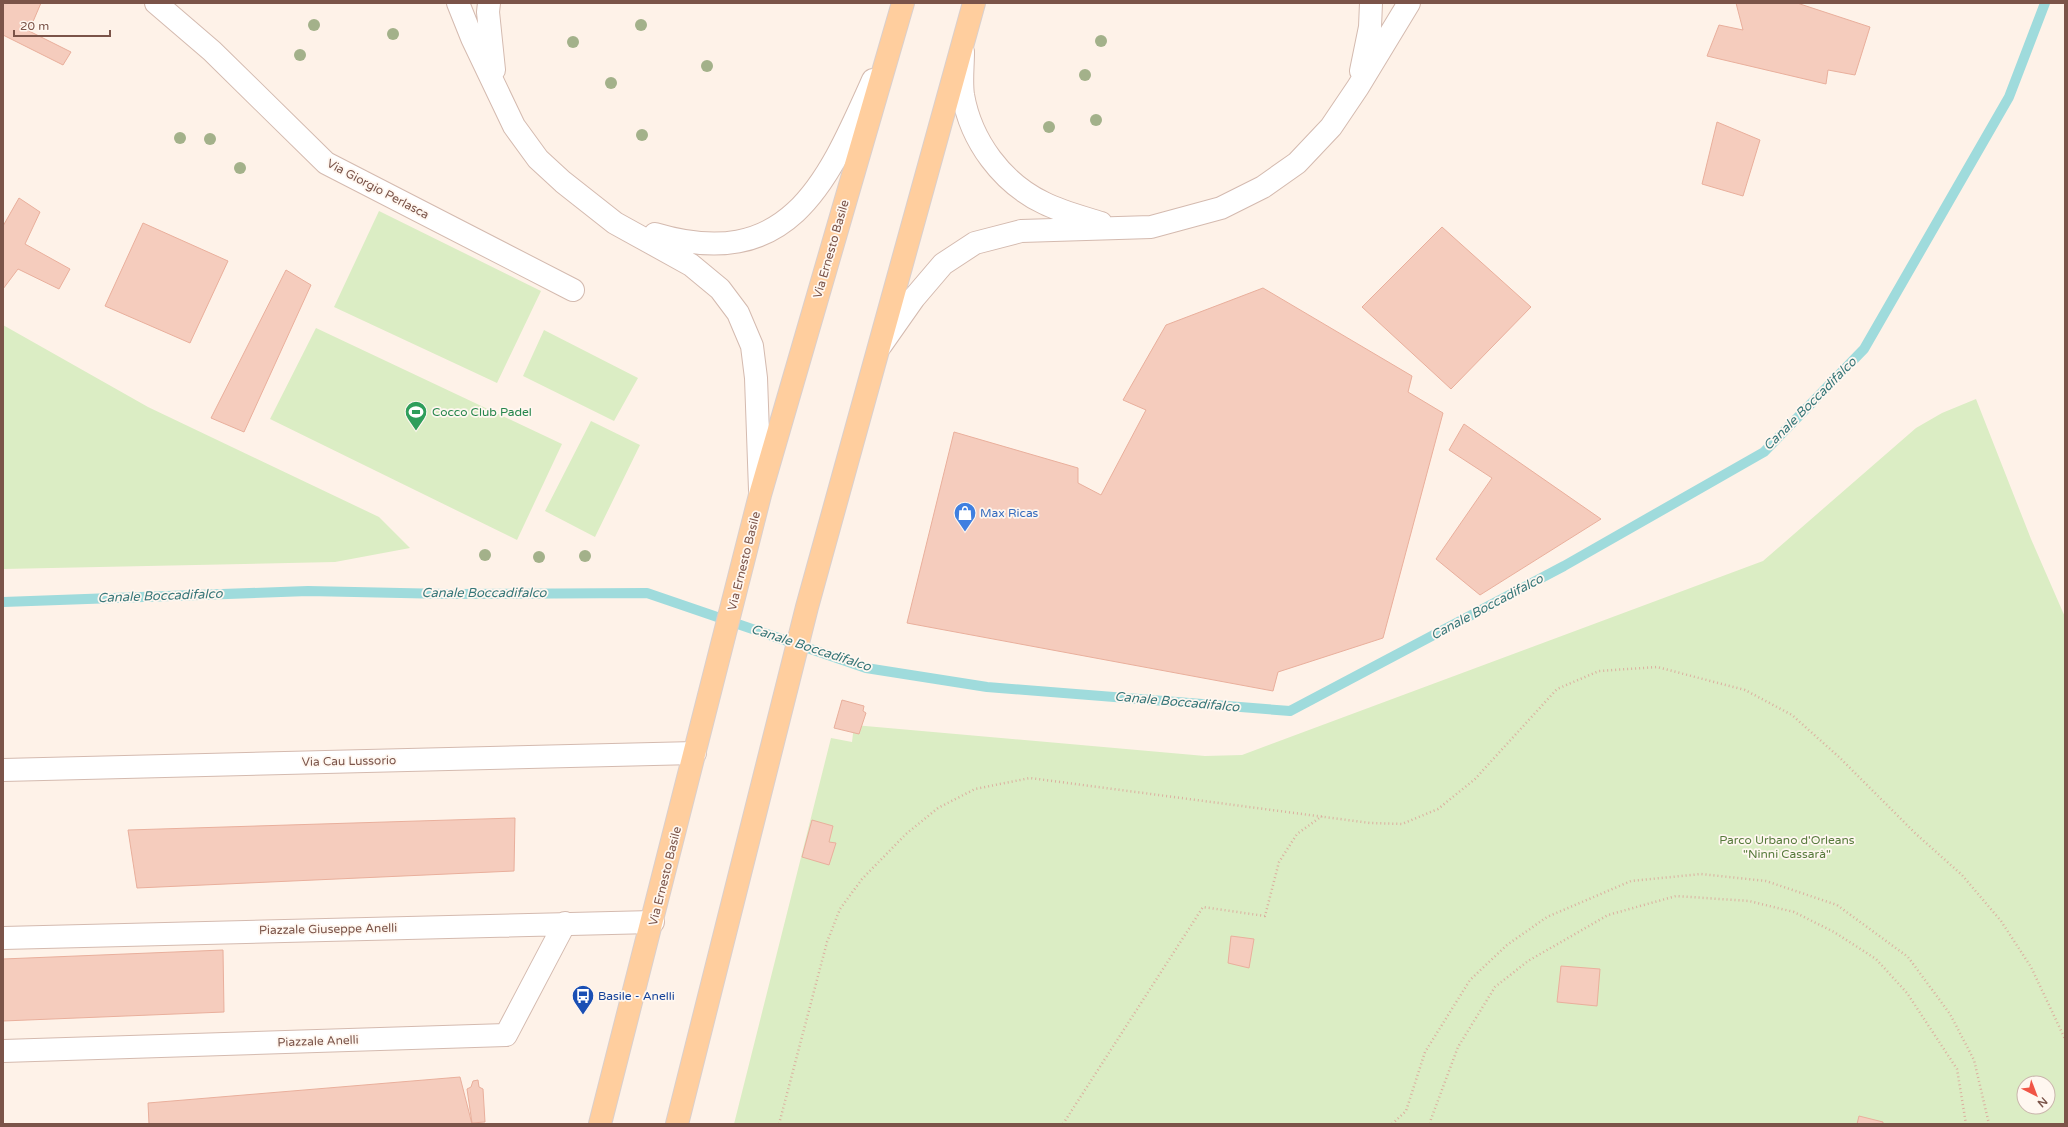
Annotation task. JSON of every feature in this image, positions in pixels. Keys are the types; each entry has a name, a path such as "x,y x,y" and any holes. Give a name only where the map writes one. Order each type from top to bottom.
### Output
{"main road":[{"name":"Via Ernesto Basile","path":"600,1124 653,922 760,495 903,3"},
{"path":"677,1124 807,607 974,3"}],"street":[{"name":"Via Giorgio Perlasca","path":"156,3 212,51 326,163 572,290"},
{"path":"458,3 472,38 514,126 538,159 563,182 615,223 690,265 720,289 738,313 752,346 756,378 760,495"},
{"path":"489,3 488,12 491,55 499,95"},
{"path":"1358,87 1370,27 1371,3"},
{"path":"877,351 914,298 943,264 975,243 1021,231 1151,227 1190,218 1221,208 1263,187 1297,163 1331,127 1358,87 1409,3"},
{"path":"615,223 682,242 710,244 738,242 767,233 796,213 822,182 848,136 893,35"},
{"path":"964,40 963,94 974,131 994,165 1020,189 1044,203 1115,228"},
{"name":"Via Cau Lussorio","path":"3,770 695,753"},
{"name":"Piazzale Giuseppe Anelli","path":"3,938 653,922"},
{"name":"Piazzale Anelli","path":"3,1051 506,1035 565,923"}],"path":[{"path":"779,1124 827,942 840,909 862,879 906,834 938,808 975,789 1030,778 1370,822 1402,824 1438,809 1475,779 1557,689 1599,671 1657,667 1745,690 1792,715 1839,756 1916,834 1962,875 2001,921 2031,967 2065,1039"},
{"path":"1063,1124 1203,907 1265,916 1279,862 1297,834 1322,816"},
{"path":"1392,1124 1406,1111 1425,1052 1470,980 1507,945 1547,918 1631,881 1701,874 1766,881 1837,905 1908,957 1950,1014 1974,1060 1989,1124"},
{"path":"1430,1124 1458,1047 1495,987 1528,961 1608,915 1676,896 1749,901 1794,912 1834,932 1876,959 1908,993 1957,1069 1966,1124"}],"green space":[{"name":"Cocco Club Padel","path":"379,211 541,291 497,383 334,307"},
{"path":"3,325 148,407 379,517 410,548 335,562 3,569"},
{"name":"Cocco Club Padel","path":"316,328 562,444 517,540 270,419"},
{"name":"Cocco Club Padel","path":"544,330 638,378 614,421 523,376"},
{"name":"Parco Urbano d'Orleans \"Ninni Cassarà\"","path":"1976,399 2031,539 2065,617 2065,1124 734,1124 831,738 852,742 854,725 1205,756 1242,755 1763,561 1916,428 1942,413"},
{"path":"591,421 640,445 595,537 545,511"}],"building":[{"path":"3,3 41,3 29,31 71,52 63,65 3,35"},
{"path":"1736,3 1797,3 1870,27 1855,75 1828,70 1826,84 1707,56 1719,25 1743,30"},
{"path":"1717,122 1760,140 1743,196 1702,184"},
{"path":"19,198 40,212 25,244 70,269 59,289 18,269 3,289 3,226"},
{"path":"143,223 228,261 190,343 105,306"},
{"path":"1442,227 1531,307 1451,389 1362,307"},
{"path":"286,270 311,285 244,432 211,418"},
{"path":"1263,288 1412,376 1408,392 1443,413 1383,638 1278,672 1273,691 907,623 954,432 1078,468 1078,483 1101,495 1146,410 1123,400 1166,325"},
{"path":"1464,424 1601,519 1480,595 1436,559 1492,478 1449,450"},
{"path":"842,700 864,706 863,711 866,713 859,734 834,728"},
{"path":"515,818 514,871 137,888 128,830"},
{"path":"812,820 833,826 829,842 836,843 829,865 802,857"},
{"path":"1231,936 1254,939 1249,968 1228,963"},
{"path":"223,950 224,1012 3,1021 3,959"},
{"path":"1561,966 1600,969 1597,1006 1557,1002"},
{"path":"460,1077 472,1124 149,1124 148,1103"},
{"path":"478,1080 479,1087 483,1089 485,1122 472,1123 467,1089 471,1087 473,1081"},
{"path":"1859,1116 1883,1122 1883,1124 1857,1124"}],"waterway":[{"name":"Canale Boccadifalco","path":"3,602 308,591 447,594 647,593 866,668 987,687 1290,711 1564,566 1764,452 1864,349 2009,97 2045,3"}],"place":[{"name":"Cocco Club Padel","path":"416,432"},
{"name":"Max Ricas","path":"965,532"},
{"name":"Basile - Anelli","path":"583,1016"}]}
